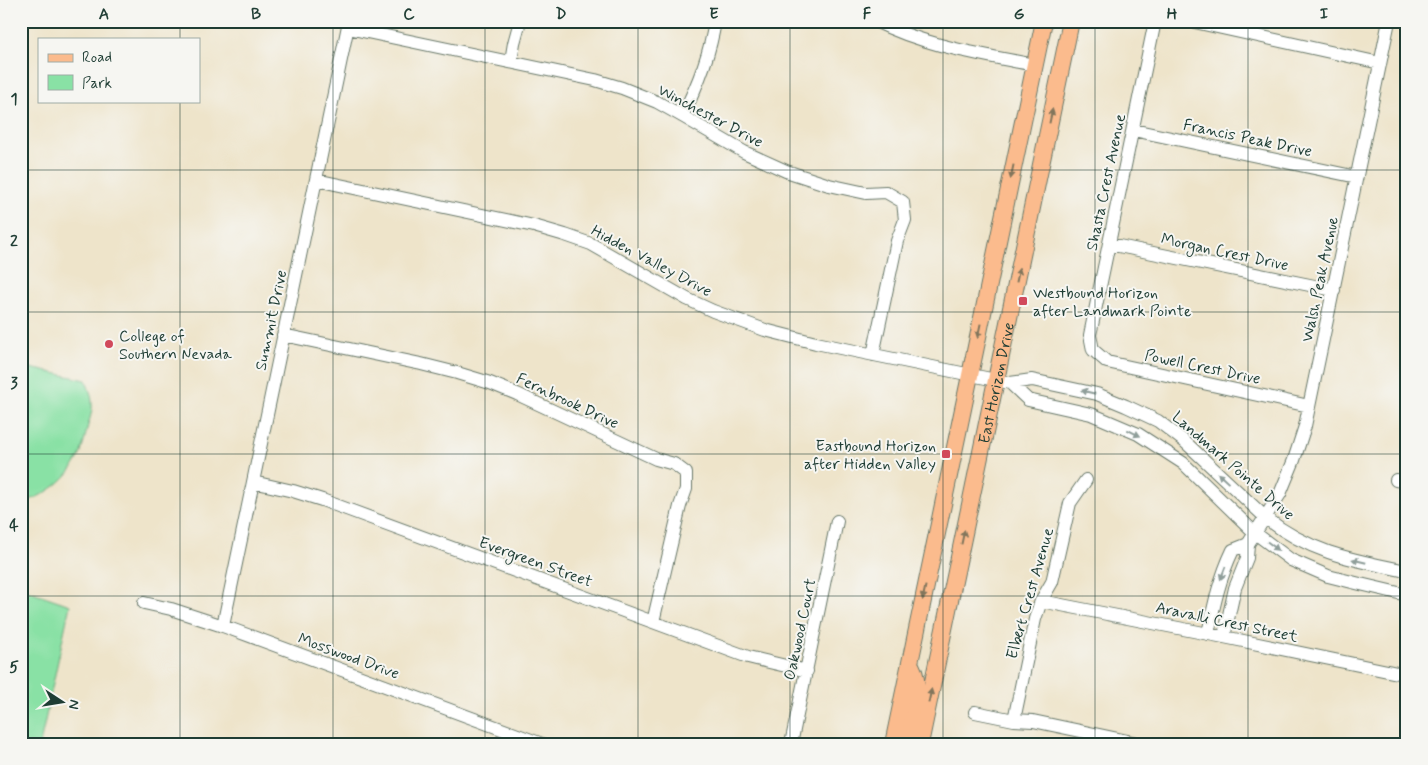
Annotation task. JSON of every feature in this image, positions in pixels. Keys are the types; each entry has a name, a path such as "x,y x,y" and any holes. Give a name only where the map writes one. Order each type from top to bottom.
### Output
{"main road":[{"name":"East Horizon Drive","path":"893,744 1044,21"},
{"name":"East Horizon Drive","path":"920,744 1003,381 1071,21"},
{"path":"908,744 917,694 914,672 910,663"}],"street":[{"path":"511,61 520,21"},
{"path":"682,116 696,89 707,58 715,21"},
{"path":"875,21 921,40 1034,66"},
{"name":"Shasta Crest Avenue","path":"1093,350 1090,335 1156,21"},
{"path":"1190,21 1380,62"},
{"name":"Walsh Peak Avenue","path":"1251,538 1266,518 1280,494 1305,426 1389,21"},
{"name":"Winchester Drive","path":"348,24 595,80 622,88 656,102 744,152 793,173 866,194 886,192 903,202 905,220 897,241 873,355"},
{"name":"Summit Drive","path":"223,626 348,24"},
{"name":"Francis Peak Drive","path":"1133,130 1357,177"},
{"name":"Hidden Valley Drive","path":"316,180 565,234 591,244 687,299 741,322 789,337 970,374"},
{"name":"Morgan Crest Drive","path":"1109,244 1334,290"},
{"name":"Fernbrook Drive","path":"283,335 421,364 490,383 656,459 674,464 686,473 686,489 680,506 653,622"},
{"name":"Powell Crest Drive","path":"1093,350 1107,362 1309,406"},
{"name":"Landmark Pointe Drive","path":"970,374 1003,381 1032,380 1097,394 1158,421 1184,441 1280,529 1299,540 1340,556 1407,571"},
{"name":"Landmark Pointe Drive","path":"1003,381 1028,400 1091,414 1138,434 1183,463 1251,538 1291,560 1328,576 1407,594"},
{"name":"Elbert Crest Avenue","path":"1014,720 1035,619 1041,601 1052,582 1070,503 1086,480"},
{"name":"Evergreen Street","path":"254,482 322,500 748,657 807,671"},
{"name":"Oakwood Court","path":"791,744 837,521"},
{"path":"1208,634 1215,597 1224,569 1233,550 1251,538"},
{"path":"1224,637 1251,538"},
{"name":"Aravalli Crest Street","path":"1041,601 1407,675"},
{"name":"Mosswood Drive","path":"144,603 170,609 223,626 542,744"},
{"path":"975,712 1014,720 1033,721 1142,744"}],"green space":[{"path":"21,366 86,380 92,406 81,452 70,472 48,491 21,503"},
{"path":"21,588 70,605 40,744 21,744"}],"place":[{"name":"Westbound Horizon after Landmark Pointe","path":"1023,301"},
{"name":"College of Southern Nevada","path":"109,344"},
{"name":"Eastbound Horizon after Hidden Valley","path":"946,454"}]}
